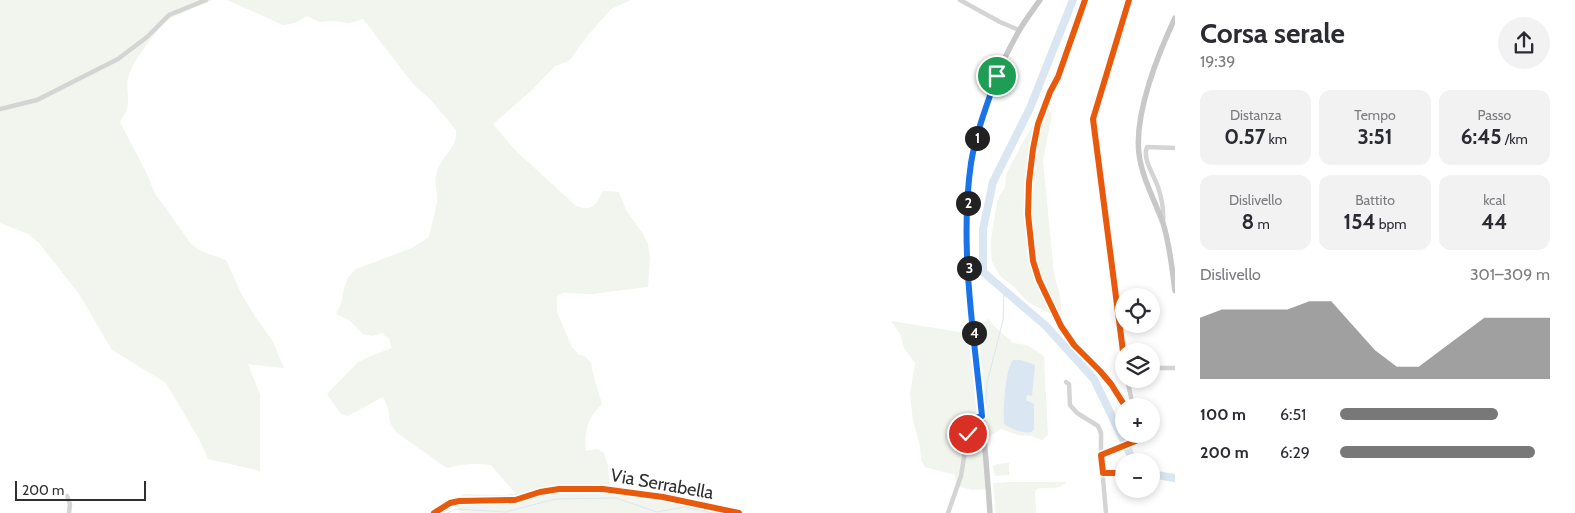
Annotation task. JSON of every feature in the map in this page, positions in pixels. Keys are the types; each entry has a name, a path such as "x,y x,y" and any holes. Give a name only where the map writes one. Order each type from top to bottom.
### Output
{"main road":[{"path":"990,513 969,268 967,233 968,196 972,161 981,122 997,76 1020,30 1040,0"},
{"path":"1175,18 1166,37 1150,83 1139,134 1141,162 1163,224 1175,291"}],"street":[{"path":"0,109 37,100 118,59 148,36 169,15 206,0"},
{"path":"960,0 1000,22 1020,30"},
{"path":"1122,343 1093,118 1129,0"},
{"path":"1163,224 1162,201 1146,158 1146,148 1175,148"},
{"path":"1160,368 1175,368"},
{"path":"1066,382 1069,384 1070,405 1077,413 1098,426 1102,438 1101,455 1106,513"},
{"path":"948,513 961,476 969,426 974,418 982,416"},
{"path":"1101,455 1131,443"},
{"name":"Via Serrabella","path":"434,513 458,500 515,500 551,490 584,489 610,490 663,497 740,513"},
{"path":"67,496 70,504 70,513"}],"shaded area":[{"path":"0,0 212,0 173,17 161,27 148,43 129,74 127,109 120,122 147,174 155,194 191,244 201,251 226,260 241,293 272,340 284,368 248,364 260,395 260,471 208,459 199,439 166,383 112,350 79,294 39,243 28,234 0,223"},
{"path":"227,0 631,0 611,9 569,61 555,66 532,90 493,124 516,151 575,205 589,208 596,204 603,191 619,192 626,210 648,244 650,257 648,287 592,294 562,293 557,297 557,312 572,347 591,363 602,404 588,425 586,431 586,451 597,449 604,453 608,466 610,488 623,492 645,488 652,493 695,501 725,513 460,513 457,504 458,498 464,494 506,495 515,493 491,465 469,464 447,468 397,433 390,423 388,408 383,397 348,416 340,413 327,394 357,363 392,348 389,339 382,333 372,336 363,334 349,320 336,314 347,280 356,269 412,248 429,237 437,202 436,176 439,166 452,147 456,130 432,101 413,84 363,19 350,23 319,22 307,16 295,23 283,25"},
{"path":"1046,104 1052,115 1043,160 1054,274 1060,296 1062,320 1028,302 1013,286 1000,276 992,262 991,250 998,198 1005,187 1006,174"},
{"path":"989,319 1013,343 1027,345 1044,356 1048,435 1042,440 1001,429 983,440 986,489 972,490 957,486 955,475 925,467 921,460 910,394 915,363 904,348 900,334 891,321 960,332 971,330"},
{"path":"1013,360 1021,360 1035,365 1032,396 1027,395 1026,400 1034,404 1034,429 1032,432 1021,432 1004,424 1006,381"},
{"path":"1009,463 1009,475 995,476 993,466"},
{"path":"1066,482 1057,487 1037,489 1035,493 1036,513 996,513 993,483"}],"waterway":[{"path":"1073,0 1030,108 993,182 983,229 983,272 1046,326 1094,379 1130,453"},
{"path":"985,415 987,383 1003,320 1004,289"},
{"path":"1160,476 1175,478"},
{"path":"447,513 456,509 506,512 555,499 616,498 657,512 684,507 712,513"}],"cycle path":[{"path":"1085,0 1058,77 1038,124 1029,182 1028,214 1033,261 1039,280 1061,326 1074,345 1100,371 1120,398"},
{"path":"1122,343 1093,119 1129,0"},
{"path":"1115,473 1103,473 1101,455 1131,443"},
{"path":"434,513 450,503 459,501 515,500 540,492 559,489 603,489 663,497 739,513"}],"route":[{"path":"968,434 971,421 982,416 967,233 968,196 972,161 981,122 997,76"}]}
